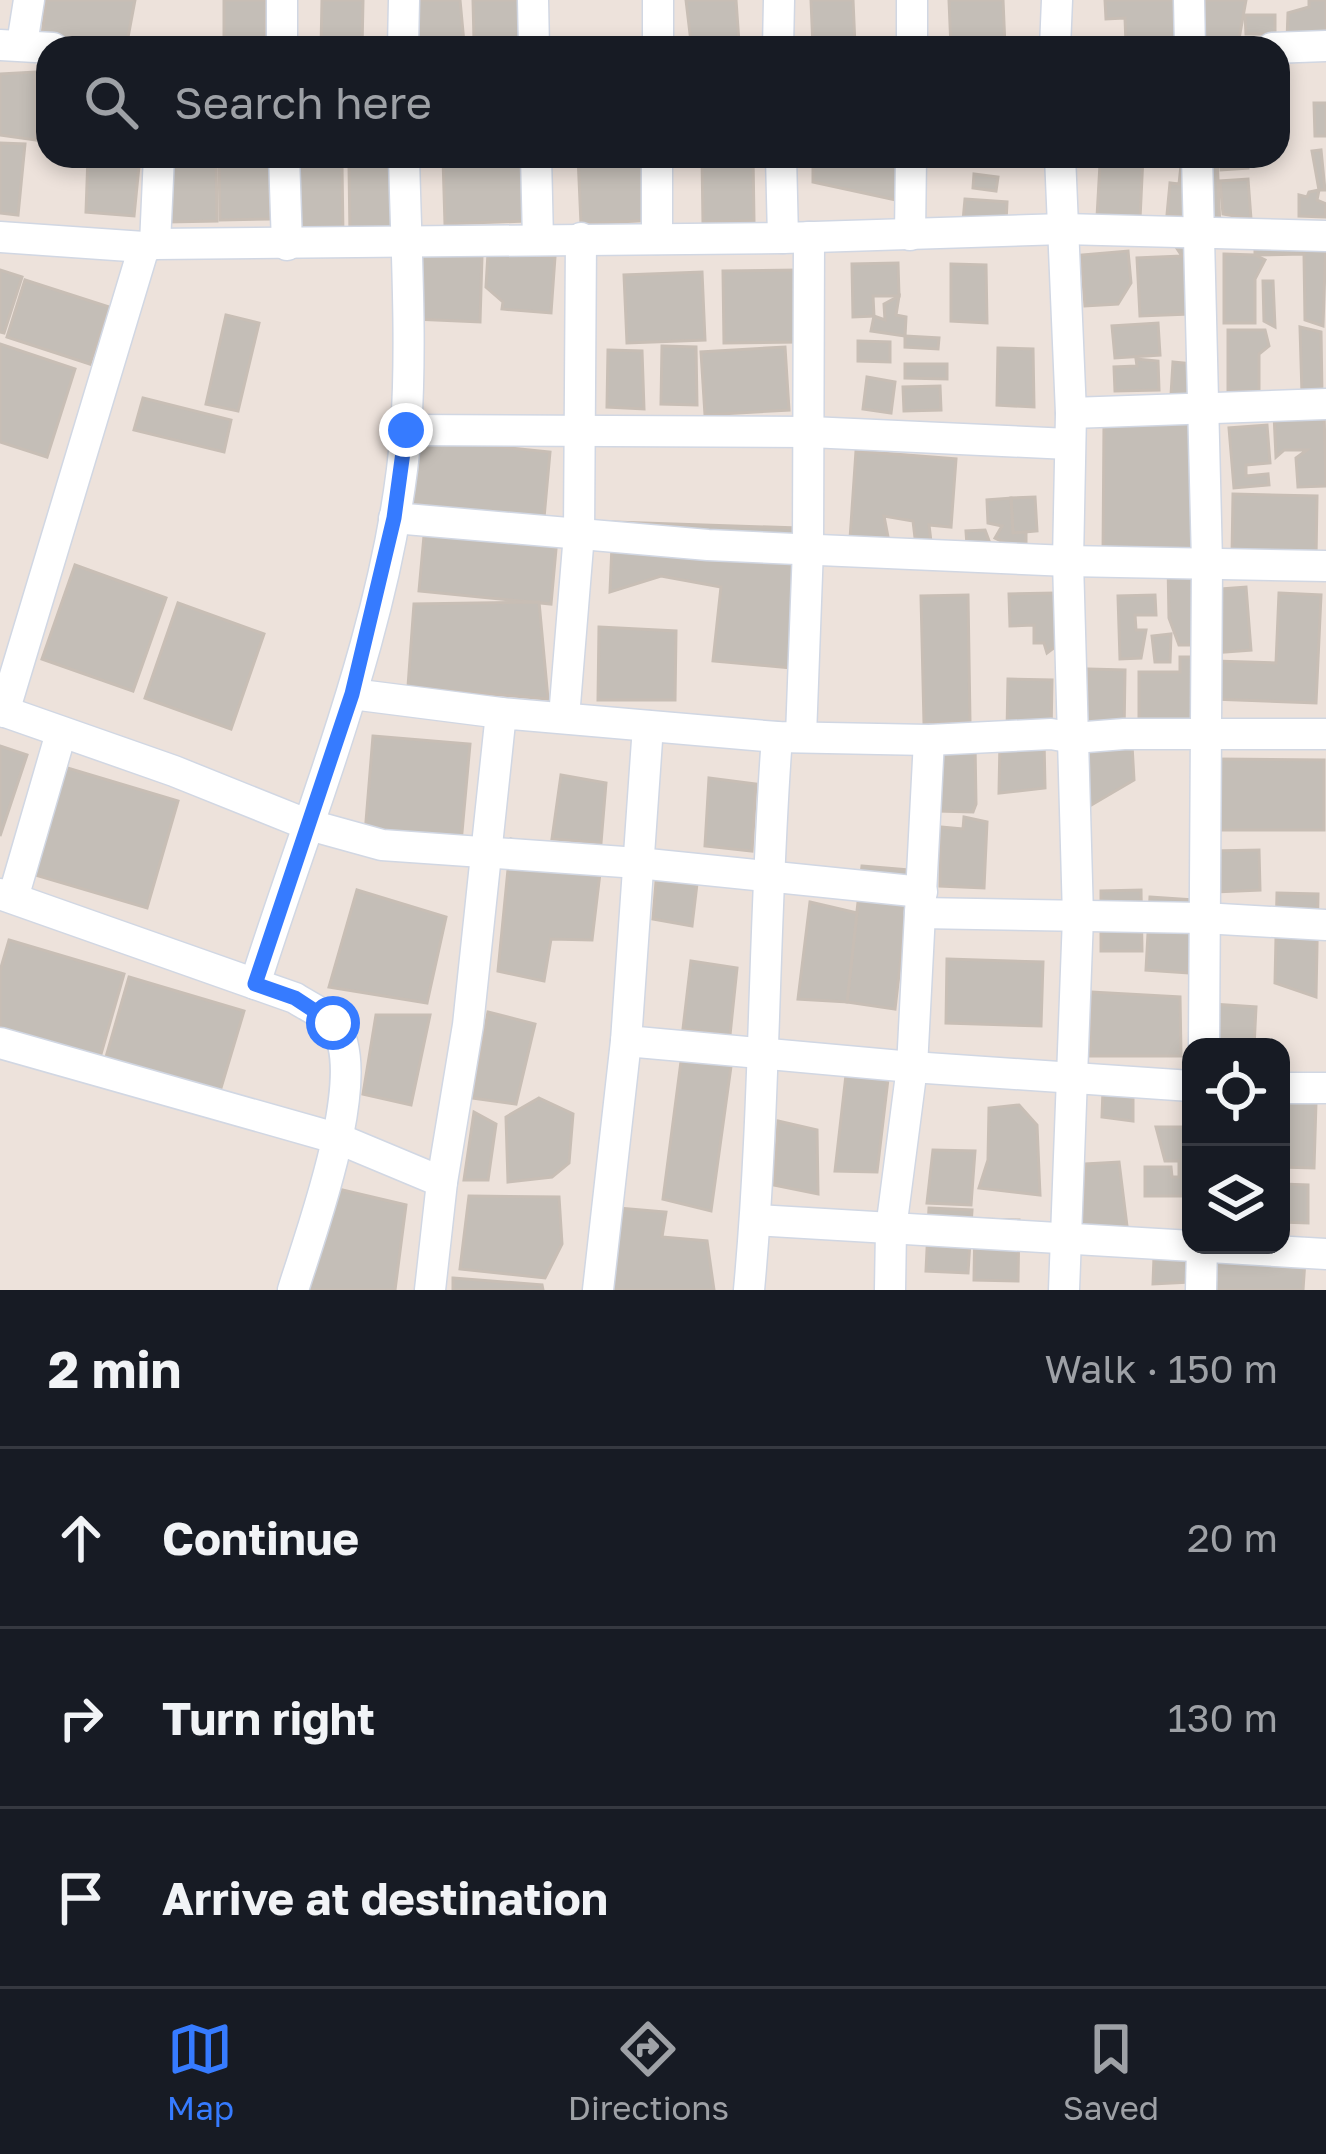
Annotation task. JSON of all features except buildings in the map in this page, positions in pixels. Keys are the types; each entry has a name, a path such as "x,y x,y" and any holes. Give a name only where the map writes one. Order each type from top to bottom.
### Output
{"street":[{"path":"25,46 29,0"},
{"path":"281,36 282,0"},
{"path":"403,36 404,0"},
{"path":"533,0 534,36"},
{"path":"658,0 658,36"},
{"path":"778,36 779,0"},
{"path":"912,0 912,36"},
{"path":"1056,36 1057,0"},
{"path":"1189,0 1190,36"},
{"path":"1290,47 1326,46"},
{"path":"158,168 150,246 2,711 174,770 306,824 382,845 638,863 766,877 921,903 1078,917 1326,925"},
{"path":"284,168 286,245"},
{"path":"255,984 352,694 394,518 406,430 404,168"},
{"path":"536,168 538,240"},
{"path":"657,168 657,239"},
{"path":"749,1290 756,1220 766,877 789,736 808,548 810,432 796,237 783,168"},
{"path":"910,168 910,235"},
{"path":"1061,168 1078,917 1064,1290"},
{"path":"1196,168 1207,562 1204,1038"},
{"path":"0,237 150,246 1064,230 1326,236"},
{"path":"564,717 579,534 581,238"},
{"path":"406,430 1070,428 1201,410 1326,404"},
{"path":"394,518 808,548 1068,561 1326,566"},
{"path":"352,694 501,713 789,736 928,740 1051,734 1074,738 1326,734"},
{"path":"430,1290 468,1025 501,713"},
{"path":"598,1290 626,1041 648,726"},
{"path":"61,733 6,896 295,998 333,1023 346,1050 339,1139 293,1290"},
{"path":"890,1290 891,1228 912,1067 928,740"},
{"path":"626,1041 1182,1085"},
{"path":"0,1043 339,1139 442,1182"},
{"path":"1290,1088 1326,1088"},
{"path":"756,1220 1182,1246"},
{"path":"1290,1252 1326,1254"},
{"path":"1201,1290 1202,1254"}],"route":[{"path":"333,1023 295,998 255,984 352,694 394,518 406,430"}]}
